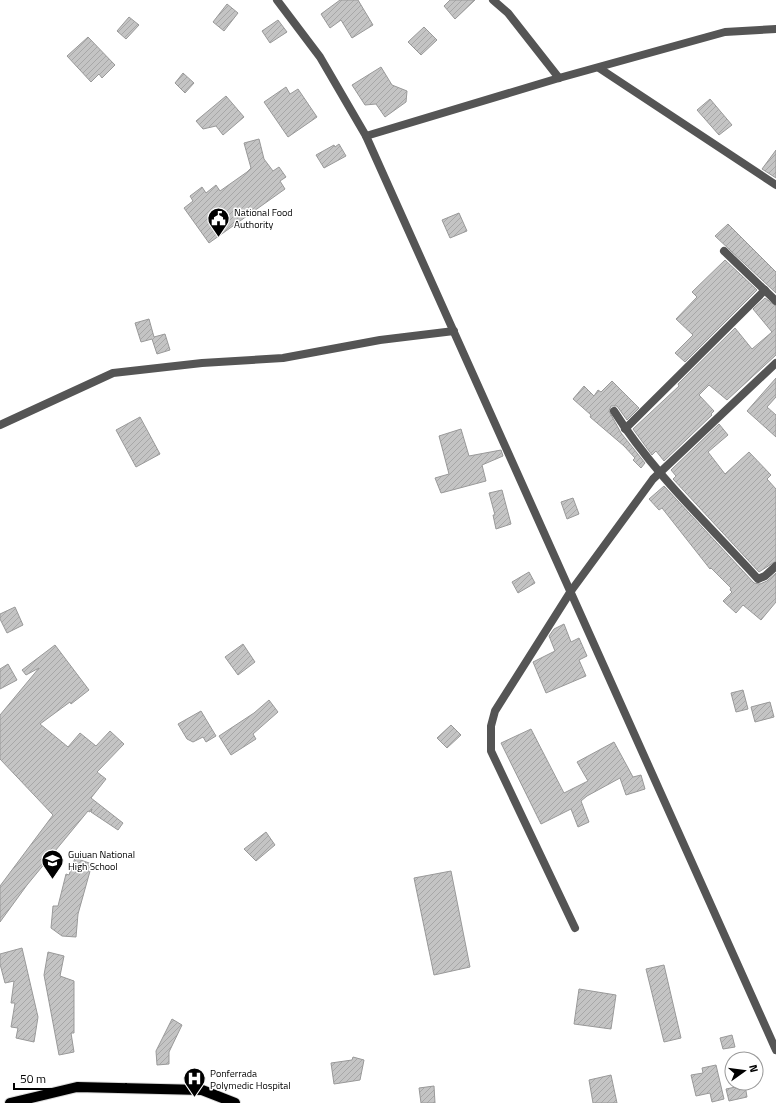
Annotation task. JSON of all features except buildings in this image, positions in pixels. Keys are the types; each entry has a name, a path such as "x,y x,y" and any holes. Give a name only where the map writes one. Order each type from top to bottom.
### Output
{"main road":[{"path":"10,1103 77,1087 202,1090 235,1103"}],"street":[{"path":"277,0 320,57 366,136 776,1050"},
{"path":"493,0 508,13 559,78"},
{"path":"366,136 559,78 725,32 776,29"},
{"path":"599,68 776,185"},
{"path":"724,251 776,301"},
{"path":"625,429 765,290"},
{"path":"0,426 112,373 202,363 283,358 380,340 454,331"},
{"path":"575,928 491,751 491,726 495,711 571,591 653,479 776,363"},
{"path":"614,411 625,429 660,473 758,579 765,576 776,566"}],"place":[{"name":"National Food Authority","path":"219,238"},
{"name":"Guiuan National High School","path":"52,880"},
{"name":"Ponferrada Polymedic Hospital","path":"194,1098"}]}
